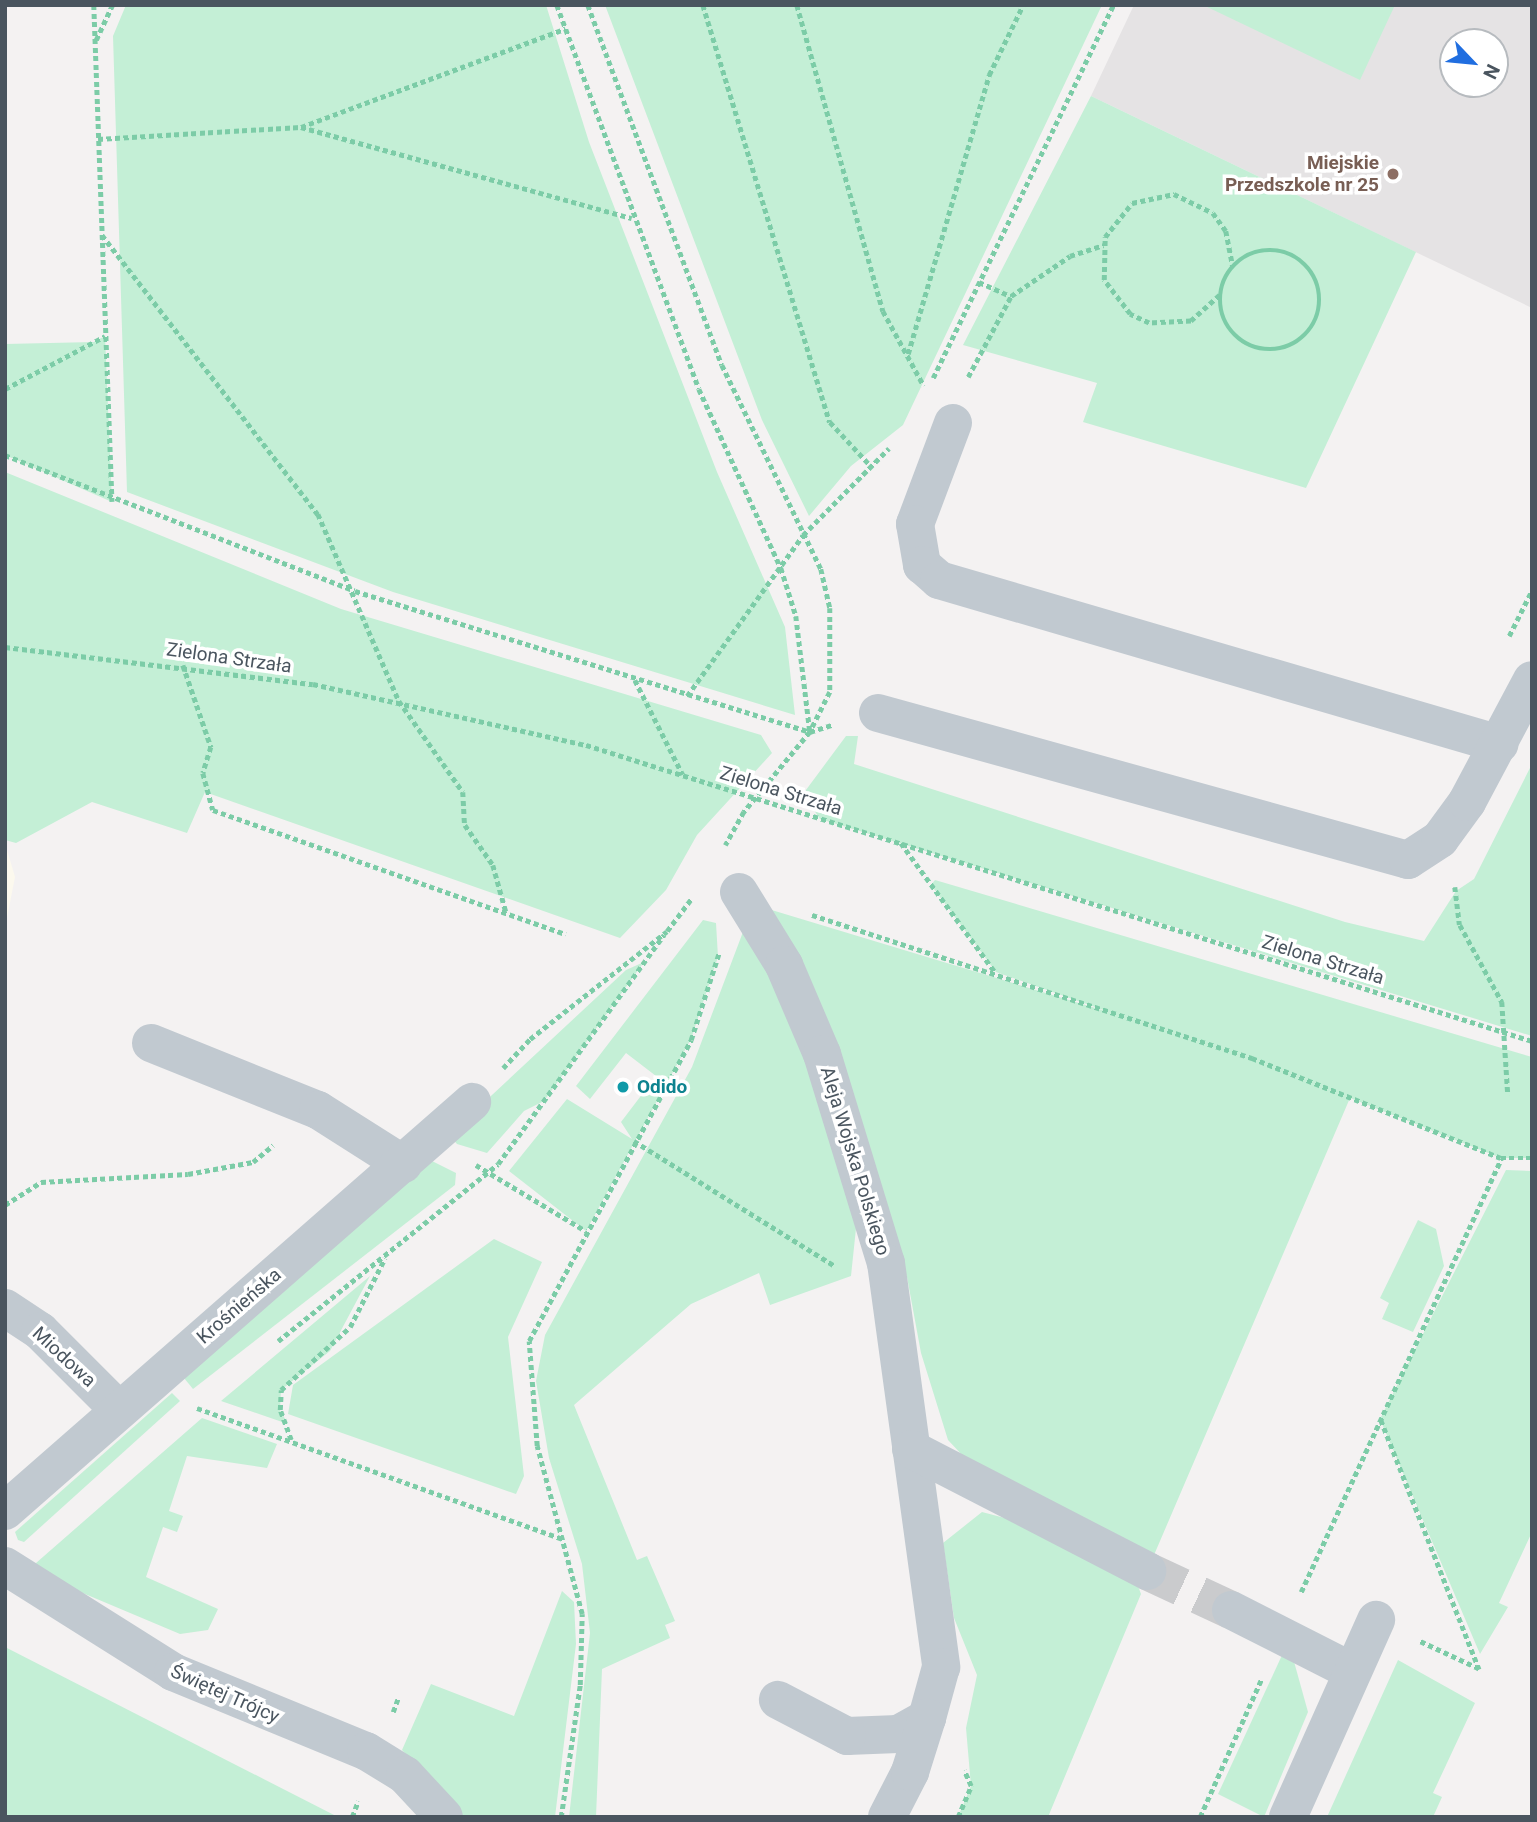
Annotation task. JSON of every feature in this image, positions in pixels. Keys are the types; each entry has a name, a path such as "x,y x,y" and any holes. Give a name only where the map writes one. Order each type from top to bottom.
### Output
{"street":[{"path":"953,423 915,524 922,565 939,580 1499,744"},
{"path":"878,713 1408,860 1440,839 1528,697"},
{"name":"Aleja Wojska Polskiego","path":"739,892 784,965 844,1118 887,1268 941,1667 911,1772 887,1817"},
{"path":"151,1043 306,1104 417,1152"},
{"name":"Krośnieńska","path":"5,1511 472,1102"},
{"name":"Miodowa","path":"5,1308 40,1331 119,1410"},
{"path":"911,1449 1147,1571"},
{"name":"Świętej Trójcy","path":"5,1566 173,1672 366,1751 405,1774 439,1811"},
{"path":"1231,1610 1351,1671"},
{"path":"1288,1817 1376,1620"},
{"path":"778,1700 847,1736 898,1734 926,1718"}],"path":[{"path":"94,5 112,502"},
{"path":"96,41 112,5"},
{"path":"557,5 633,219 699,389 781,568 796,616 810,732"},
{"path":"588,5 722,365 821,569 833,655 830,692 810,732 755,797 721,855"},
{"path":"703,5 830,422 870,466"},
{"path":"797,5 883,311 927,392 1113,5"},
{"path":"908,355 989,75 1023,5"},
{"path":"99,139 301,127 565,29"},
{"path":"301,127 633,219"},
{"path":"1174,194 1213,213 1226,231 1233,266 1220,295 1191,321 1149,323 1114,299 1104,280 1104,244 1115,218 1132,204 1174,194"},
{"path":"102,235 318,514 355,592 399,701 463,792 465,825 493,865 506,912"},
{"path":"953,423 971,368 1012,296 1070,256 1104,244"},
{"path":"1220,295 1233,335 1262,350 1295,344 1316,320 1318,286 1300,260 1269,250 1233,266"},
{"path":"979,282 1012,296"},
{"path":"5,389 106,336"},
{"path":"687,696 803,535 897,441"},
{"path":"5,455 112,502 355,592 810,732"},
{"name":"Zielona Strzała","path":"5,647 183,665 399,701 586,745 1532,1041"},
{"path":"183,665 211,747 203,773 213,810 566,934"},
{"path":"634,679 684,776"},
{"path":"900,842 996,972"},
{"path":"1455,885 1460,925 1502,1002 1508,1095"},
{"path":"271,1347 489,1172 699,888"},
{"path":"561,1817 580,1685 582,1614 537,1446 529,1341 634,1141 691,1040 739,892"},
{"path":"799,911 996,972 1252,1058 1501,1158 1532,1158"},
{"path":"472,1102 530,1039 667,931"},
{"path":"5,1205 41,1182 188,1174 253,1162 306,1104"},
{"path":"634,1141 839,1269"},
{"path":"417,1152 489,1172 586,1231"},
{"path":"1200,1817 1501,1158"},
{"path":"291,1440 279,1410 281,1390 350,1327 387,1254"},
{"path":"188,1417 203,1403"},
{"path":"197,1408 564,1539"},
{"path":"1376,1620 1479,1669 1380,1419"}],"shaded area":[{"name":"Miejskie Przedszkole nr 25","path":"1134,5 1532,5 1532,308 1091,96"},
{"path":"5,843 15,877 5,928"}],"green space":[{"path":"126,5 546,5 589,142 717,472 785,627 795,715 393,592 127,492 113,36"},
{"path":"605,5 1102,5 903,425 851,466 809,516 762,420"},
{"path":"1203,5 1395,5 1360,80"},
{"path":"1091,96 1416,252 1306,488 1083,422 1097,383 963,345"},
{"path":"105,336 112,502 5,455 5,344 94,342"},
{"path":"5,472 341,609 761,735 772,753 697,835 666,890 620,938 205,792 187,833 92,802 16,843 5,840"},
{"path":"846,736 858,736 854,764 1345,922 1424,941 1456,891 1474,879 1532,764 1532,1036 820,819 803,794"},
{"path":"935,880 1532,1057 1532,1158 1501,1158 1350,1098 1154,1555 979,1473 948,1440 921,1353 907,1277 765,908 1112,1013 996,972 931,885"},
{"path":"749,916 859,1200 851,1276 770,1305 759,1273 691,1304 574,1405 637,1560 647,1556 675,1621 665,1625 670,1638 602,1669 596,1817 569,1817 590,1633 582,1564 549,1458 536,1381 545,1335 692,1067"},
{"path":"703,920 716,923 718,957 691,1039 586,1231 509,1171 567,1099 632,1139 621,1122 656,1076 626,1053 590,1099 576,1086"},
{"path":"644,962 544,1101 524,1111 487,1153 457,1144 449,1135 626,970"},
{"path":"430,1160 456,1173 455,1185 193,1389 184,1378"},
{"path":"1506,1170 1532,1171 1532,1532 1499,1603 1508,1607 1480,1654 1380,1419"},
{"path":"1418,1220 1436,1229 1444,1266 1413,1332 1382,1319 1389,1303 1380,1298"},
{"path":"494,1239 542,1262 508,1337 524,1476 516,1494 288,1414 293,1385"},
{"path":"370,1276 330,1351 281,1390 280,1410 288,1424 221,1401"},
{"path":"172,1393 180,1401 24,1542 18,1540 15,1532"},
{"path":"202,1418 277,1444 267,1468 187,1456 169,1511 183,1516 177,1532 163,1527 146,1577 218,1609 208,1630 180,1634 28,1570"},
{"path":"982,1512 1027,1524 1135,1578 1141,1594 1048,1817 958,1817 971,1786 966,1728 977,1675 954,1618 943,1543"},
{"path":"562,1591 574,1602 576,1644 555,1817 463,1817 402,1750 431,1684 514,1716"},
{"path":"5,1647 338,1817 5,1817"},
{"path":"1283,1653 1293,1658 1308,1712 1264,1817 1218,1794"},
{"path":"1398,1660 1475,1703 1433,1793 1442,1797 1433,1817 1327,1817"}],"tunnel":[{"path":"1147,1571 1231,1610"}],"place":[{"name":"Miejskie Przedszkole nr 25","path":"1393,174"},
{"name":"Odido","path":"623,1087"}]}
